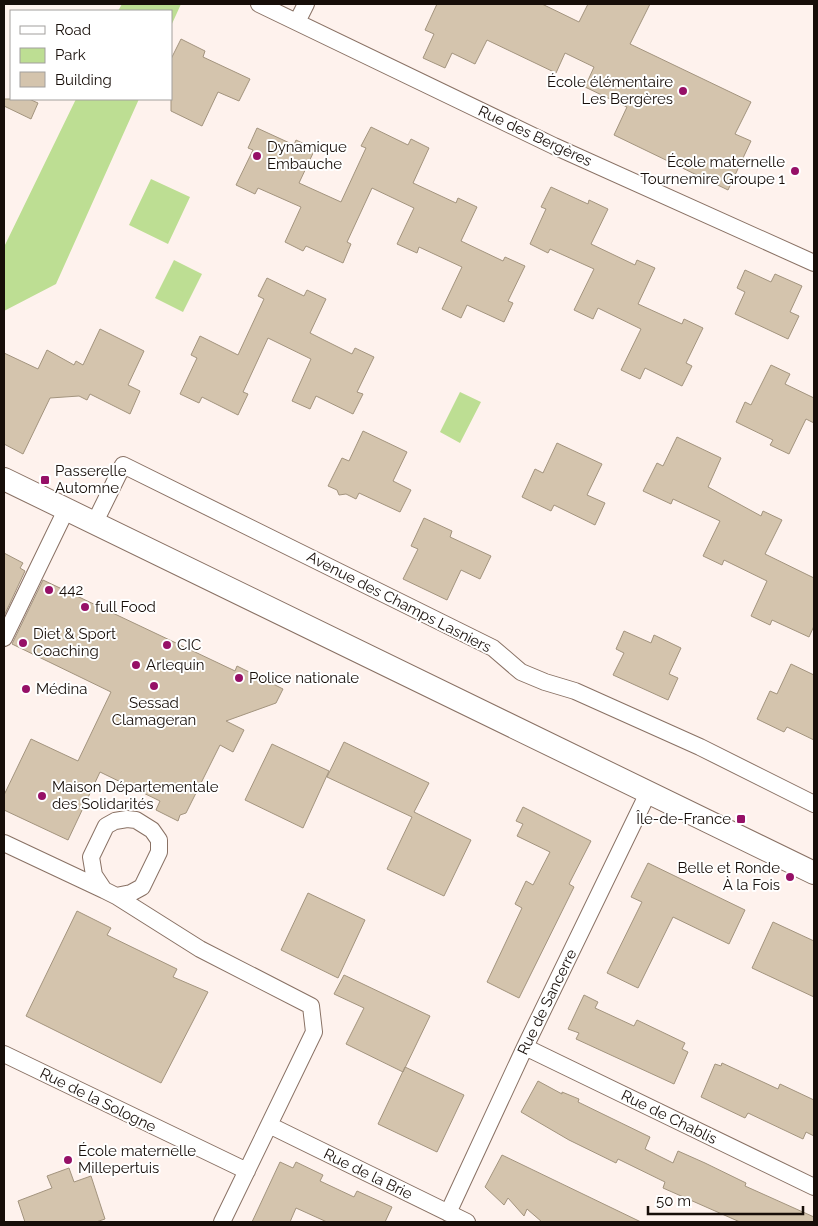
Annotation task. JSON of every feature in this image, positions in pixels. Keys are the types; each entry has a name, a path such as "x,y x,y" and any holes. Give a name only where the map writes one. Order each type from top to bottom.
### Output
{"street":[{"name":"Rue des Bergères","path":"258,4 554,146 814,263"},
{"path":"297,22 306,4"},
{"name":"Avenue des Champs Lasniers","path":"94,524 123,465 493,648 521,672 575,691 700,747 814,804"},
{"path":"4,479 814,873"},
{"path":"4,638 66,510"},
{"name":"Rue de Sancerre","path":"448,1213 525,1046 648,792"},
{"path":"127,819 147,825 159,840 160,852 142,887 131,893 110,893 94,875 91,857 106,826 115,821 127,819"},
{"path":"4,843 110,893 200,949 311,1006 314,1032 222,1222"},
{"name":"Rue de Chablis","path":"525,1046 814,1187"},
{"name":"Rue de la Sologne","path":"4,1054 247,1171"},
{"name":"Rue de la Brie","path":"269,1125 467,1222"}],"green space":[{"path":"122,4 181,4 172,24 172,10 119,10"},
{"path":"76,100 139,100 56,284 4,311 4,247"},
{"path":"151,179 190,197 168,244 129,225"},
{"path":"174,260 202,274 183,312 155,298"},
{"path":"460,392 481,402 460,443 440,432"}],"building":[{"path":"437,4 542,4 579,22 588,4 650,4 630,44 751,102 735,134 751,141 728,190 614,135 627,107 585,87 594,67 565,53 556,73 487,40 475,64 452,53 445,68 423,58 434,34 425,30"},
{"path":"181,39 205,51 203,57 250,79 239,101 218,92 202,126 171,111 172,57"},
{"path":"4,99 31,100 38,103 31,119 4,106"},
{"path":"371,127 408,145 411,139 429,148 413,183 456,203 458,198 477,207 461,241 503,261 505,257 525,266 508,301 513,303 504,322 467,305 461,318 442,309 462,267 419,247 417,253 397,244 414,208 372,188 347,242 351,244 343,263 306,246 303,251 285,242 301,207 258,188 255,194 236,185 253,150 248,148 257,128 294,145 296,140 315,149 299,183 341,202 366,148 361,146"},
{"path":"551,187 588,204 589,200 608,209 591,244 635,265 637,260 655,268 638,304 682,324 684,319 703,328 686,363 692,366 682,386 645,368 640,379 621,370 641,329 598,308 593,319 574,310 594,269 550,249 548,253 530,244 546,209 541,207"},
{"path":"745,270 771,282 775,274 802,286 790,312 799,316 788,339 735,314 745,292 737,288"},
{"path":"267,278 304,296 307,290 326,299 310,333 352,354 355,348 374,357 357,392 363,394 353,414 316,396 310,409 292,401 311,359 268,338 243,392 248,394 238,415 202,397 199,403 180,394 197,358 191,355 200,336 238,355 264,299 258,296"},
{"path":"100,329 144,351 128,385 140,391 130,414 90,394 87,400 79,396 50,398 23,454 4,444 4,353 38,369 47,350 74,365 76,361 83,365"},
{"path":"771,365 790,374 785,384 814,398 814,423 806,419 789,454 770,445 773,440 736,422 745,402 751,405"},
{"path":"363,431 407,452 393,481 411,490 400,512 359,493 356,499 346,494 339,495 337,490 328,486 342,458 349,461"},
{"path":"677,437 721,458 708,487 761,516 763,511 782,520 765,554 814,578 814,626 809,637 772,620 770,625 751,616 767,581 724,560 722,565 703,556 720,521 673,499 671,504 643,491 657,463 663,466"},
{"path":"557,443 602,464 587,495 605,503 595,525 554,505 551,511 522,497 535,469 543,473"},
{"path":"424,518 452,531 450,537 491,556 480,579 461,570 447,600 403,579 418,549 411,546"},
{"path":"4,553 23,563 20,568 25,571 4,616"},
{"path":"43,580 235,671 237,666 283,689 276,703 226,721 244,730 233,752 220,745 186,813 180,815 178,821 156,810 160,801 100,772 68,840 4,810 4,795 31,739 78,761 111,692 12,644"},
{"path":"624,631 651,643 654,635 681,648 669,674 678,678 668,700 613,675 624,653 616,649"},
{"path":"791,664 814,675 814,740 787,727 784,732 757,719 770,691 777,694"},
{"path":"344,742 429,783 414,812 471,840 444,896 387,869 412,817 327,777"},
{"path":"272,744 329,771 303,828 245,800"},
{"path":"523,807 591,841 569,884 574,887 519,998 487,982 522,908 515,904 526,881 533,885 550,852 517,836 523,824 516,821"},
{"path":"648,863 745,910 729,944 673,917 638,988 607,973 642,902 631,897"},
{"path":"308,893 365,920 338,978 281,950"},
{"path":"77,911 111,928 107,935 177,969 173,977 208,992 161,1083 26,1016"},
{"path":"773,922 814,941 814,997 752,968"},
{"path":"344,975 430,1016 403,1072 346,1044 364,1008 334,994"},
{"path":"584,995 598,1002 595,1008 634,1026 637,1020 685,1043 682,1049 688,1052 674,1084 576,1039 579,1033 568,1029"},
{"path":"722,1063 778,1089 780,1084 814,1100 814,1136 806,1132 803,1139 748,1113 745,1118 701,1097 715,1064 721,1066"},
{"path":"405,1067 464,1095 437,1152 378,1124"},
{"path":"538,1081 562,1094 562,1092 579,1099 578,1102 650,1137 645,1149 673,1163 678,1151 746,1183 745,1186 814,1217 814,1222 740,1222 663,1188 665,1182 618,1159 616,1163 569,1140 521,1112"},
{"path":"502,1155 641,1222 542,1222 527,1209 524,1216 508,1198 504,1205 485,1187"},
{"path":"280,1162 293,1168 296,1162 323,1175 320,1181 354,1197 357,1191 392,1207 385,1222 327,1222 296,1208 290,1222 252,1222"},
{"path":"69,1168 74,1182 91,1176 105,1219 96,1222 25,1222 18,1201 52,1188 47,1176"}],"place":[{"name":"École élémentaire Les Bergères","path":"683,91"},
{"name":"Dynamique Embauche","path":"257,156"},
{"name":"École maternelle Tournemire Groupe 1","path":"795,171"},
{"name":"Passerelle Automne","path":"45,480"},
{"name":"442","path":"49,590"},
{"name":"full Food","path":"85,607"},
{"name":"Diet & Sport Coaching","path":"23,643"},
{"name":"CIC","path":"167,645"},
{"name":"Arlequin","path":"136,665"},
{"name":"Police nationale","path":"239,678"},
{"name":"Sessad Clamageran","path":"154,686"},
{"name":"Médina","path":"26,689"},
{"name":"Maison Départementale des Solidarités","path":"42,796"},
{"name":"Île-de-France","path":"741,819"},
{"name":"Belle et Ronde À la Fois","path":"790,877"},
{"name":"École maternelle Millepertuis","path":"68,1160"}]}
